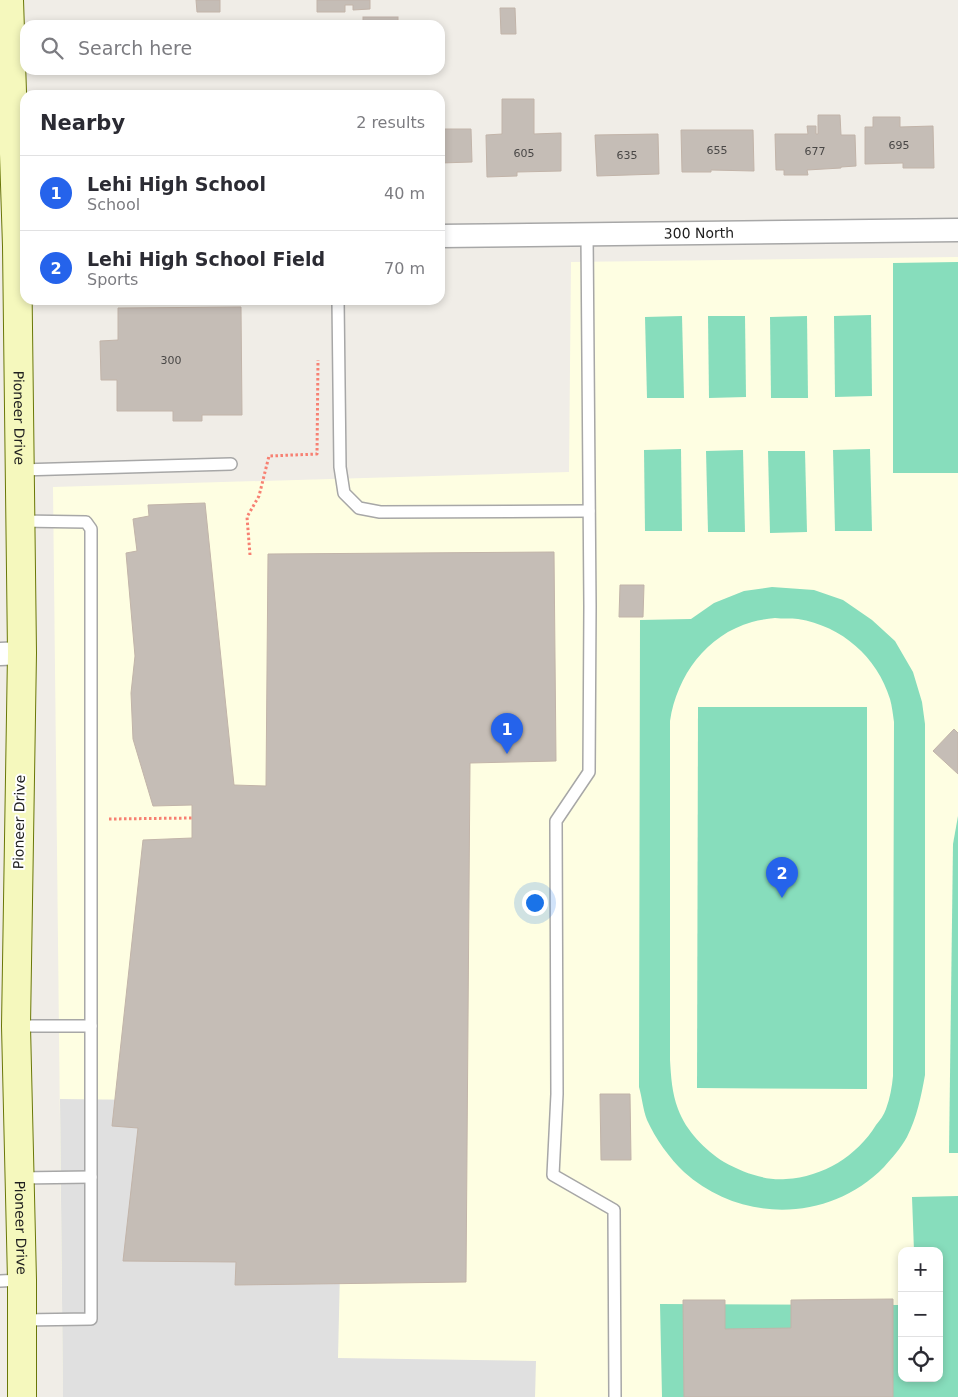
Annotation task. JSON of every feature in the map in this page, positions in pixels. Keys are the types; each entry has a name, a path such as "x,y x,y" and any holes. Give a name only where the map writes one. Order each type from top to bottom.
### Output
{"street":[{"name":"Pioneer Drive","path":"9,0 20,521 11,653 8,1026 19,1178 11,1280 22,1320 22,1397"},
{"name":"300 North","path":"445,236 958,230"}],"lane":[{"path":"587,234 589,772 556,821 557,1094 554,1175 614,1210 615,1397"},
{"path":"338,305 340,467 344,493 360,508 380,512 589,511"},
{"path":"20,470 231,464"},
{"path":"20,521 86,522 91,528 91,1318 22,1320"},
{"path":"8,1026 91,1026"},
{"path":"19,1178 91,1177"}],"path":[{"path":"250,555 247,517 259,496 269,456 317,454 318,360"},
{"path":"109,819 192,818"}],"shaded area":[{"path":"958,257 958,1397 63,1397 53,487 569,472 571,262"},
{"path":"60,1099 240,1101 341,1226 338,1358 536,1361 535,1397 63,1397"}],"green space":[{"path":"958,262 958,473 893,473 893,263"},
{"path":"871,315 872,396 835,397 834,316"},
{"path":"682,316 684,398 647,398 645,317"},
{"path":"708,316 745,316 746,397 709,398"},
{"path":"807,316 808,398 771,398 770,317"},
{"path":"681,449 682,531 645,531 644,450"},
{"path":"870,449 872,531 835,531 833,450"},
{"path":"743,450 745,532 708,532 706,451"},
{"path":"768,451 805,451 807,532 770,533"},
{"path":"772,587 814,590 843,600 872,620 895,641 913,672 922,702 925,724 925,1075 918,1107 907,1137 902,1145 884,1167 862,1185 838,1198 812,1206 786,1210 759,1208 732,1201 707,1189 684,1172 668,1155 650,1127 639,1087 640,620 691,619 714,603 744,591","holes":["772,618 798,619 814,623 843,636 856,646 867,657 884,684 891,702 894,722 893,1076 890,1097 885,1111 868,1136 849,1155 838,1163 813,1174 786,1179 770,1179 746,1172 724,1162 703,1146 681,1117 673,1091 670,1060 670,721 679,688 696,660 708,647 736,628 755,621"]},
{"path":"698,707 867,707 867,1089 697,1088"},
{"path":"958,816 958,1153 949,1153 953,844"},
{"path":"958,1196 958,1397 662,1397 660,1304 898,1305 898,1382 943,1382 943,1247 914,1247 912,1197"}],"building":[{"path":"196,0 220,0 220,12 197,12"},
{"path":"317,0 370,0 370,9 353,10 353,5 345,5 345,12 317,12"},
{"path":"500,8 515,8 516,34 501,34"},
{"path":"363,17 398,17 398,20 363,20"},
{"path":"502,99 534,99 534,134 561,133 561,171 517,172 517,176 487,177 486,135 502,134"},
{"path":"818,115 840,115 841,135 855,135 856,166 807,170 808,175 784,175 784,170 776,170 775,134 808,134 807,126 816,126 816,134 818,134"},
{"path":"873,117 900,117 900,127 933,126 934,168 903,168 903,163 865,164 865,127 873,127"},
{"path":"445,129 471,129 472,162 445,163"},
{"path":"681,130 753,130 754,171 711,170 711,172 682,172"},
{"path":"658,134 659,174 597,176 595,135"},
{"path":"241,307 242,415 202,415 202,421 173,421 173,411 117,411 117,380 101,380 100,341 118,340 118,308"},
{"path":"205,503 234,785 266,786 268,554 554,552 556,761 470,763 466,1282 235,1285 236,1262 123,1261 138,1128 112,1126 143,840 192,838 192,805 153,806 133,739 131,693 135,656 126,553 137,551 133,519 149,516 148,505"},
{"path":"620,585 644,585 643,617 619,617"},
{"path":"954,729 958,733 958,774 933,751"},
{"path":"600,1094 630,1094 631,1160 601,1160"},
{"path":"893,1299 893,1397 684,1397 683,1300 725,1300 725,1329 791,1328 791,1300"}],"place":[{"name":"Lehi High School","path":"507,754"},
{"name":"Lehi High School Field","path":"782,898"}]}
